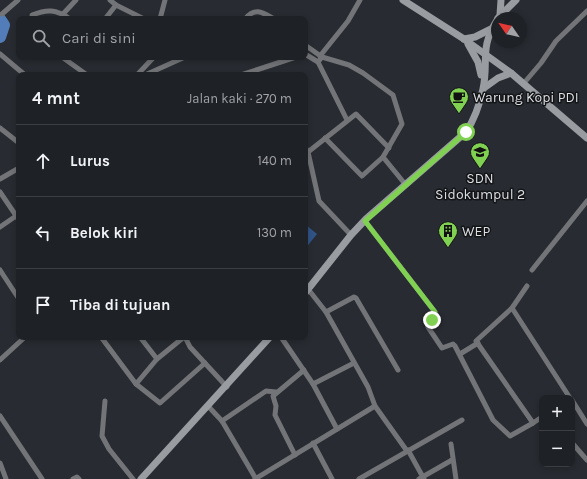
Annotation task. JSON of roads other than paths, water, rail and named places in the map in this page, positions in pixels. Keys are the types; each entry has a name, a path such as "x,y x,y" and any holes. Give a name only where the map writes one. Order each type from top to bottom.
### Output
{"main road":[{"path":"403,0 464,39 511,73 587,138"},
{"path":"499,12 501,0"},
{"path":"504,12 516,0"},
{"path":"464,39 475,37 491,29"},
{"path":"308,289 351,235 365,221 405,184 466,132 471,124 484,88 486,43 491,31"},
{"path":"491,34 489,44 490,52 511,73"},
{"path":"464,39 478,62 484,88"},
{"path":"484,88 498,78 511,73"},
{"path":"141,479 267,340"}],"street":[{"path":"2,14 18,0"},
{"path":"63,14 76,0"},
{"path":"110,0 116,5 138,16"},
{"path":"161,16 165,0"},
{"path":"318,62 348,21 360,0"},
{"path":"107,16 116,5"},
{"path":"32,16 44,10 54,10 66,16"},
{"path":"249,16 255,11 260,10 269,16"},
{"path":"524,83 541,63 556,41 587,11"},
{"path":"308,47 321,57 349,65 363,73 393,95 402,124 383,157 362,176 325,138"},
{"path":"0,55 21,72"},
{"path":"308,56 318,62 347,120"},
{"path":"66,60 84,72"},
{"path":"140,72 150,60"},
{"path":"152,72 178,60"},
{"path":"251,72 287,60"},
{"path":"264,68 266,72"},
{"path":"351,235 319,201 308,152 356,114 359,115 389,148"},
{"path":"0,128 16,140"},
{"path":"383,157 405,184"},
{"path":"0,179 16,170"},
{"path":"0,192 16,215"},
{"path":"532,270 587,201"},
{"path":"0,227 16,219"},
{"path":"365,221 435,312 434,316 427,325 442,348 453,344 460,354 493,420 510,436 539,419"},
{"path":"0,270 16,294"},
{"path":"528,286 512,308 476,341 534,423"},
{"path":"308,293 326,312 368,387 375,406 408,451 422,478 452,460"},
{"path":"326,312 354,297 356,298 398,370"},
{"path":"512,308 568,395"},
{"path":"0,360 22,340"},
{"path":"103,340 136,384 160,403 205,363"},
{"path":"142,340 157,359"},
{"path":"136,384 157,359 181,340"},
{"path":"186,340 190,347 226,387"},
{"path":"283,340 313,384 337,429"},
{"path":"460,354 478,344"},
{"path":"313,384 354,363"},
{"path":"295,455 275,415 276,406 272,396 304,370"},
{"path":"222,420 266,391 276,392"},
{"path":"105,401 101,434 102,439 133,479"},
{"path":"575,405 587,424"},
{"path":"208,406 222,420 255,479 375,406"},
{"path":"0,416 42,479"},
{"path":"359,479 462,420"},
{"path":"313,443 332,479"},
{"path":"451,444 452,460 456,479"},
{"path":"575,446 586,457"},
{"path":"0,463 6,479"}],"waterway":[{"path":"0,19 4,25 0,37"}],"place":[{"name":"Warung Kopi PDI","path":"459,114"},
{"name":"SDN Sidokumpul 2","path":"480,169"},
{"name":"WEP","path":"448,248"}]}
